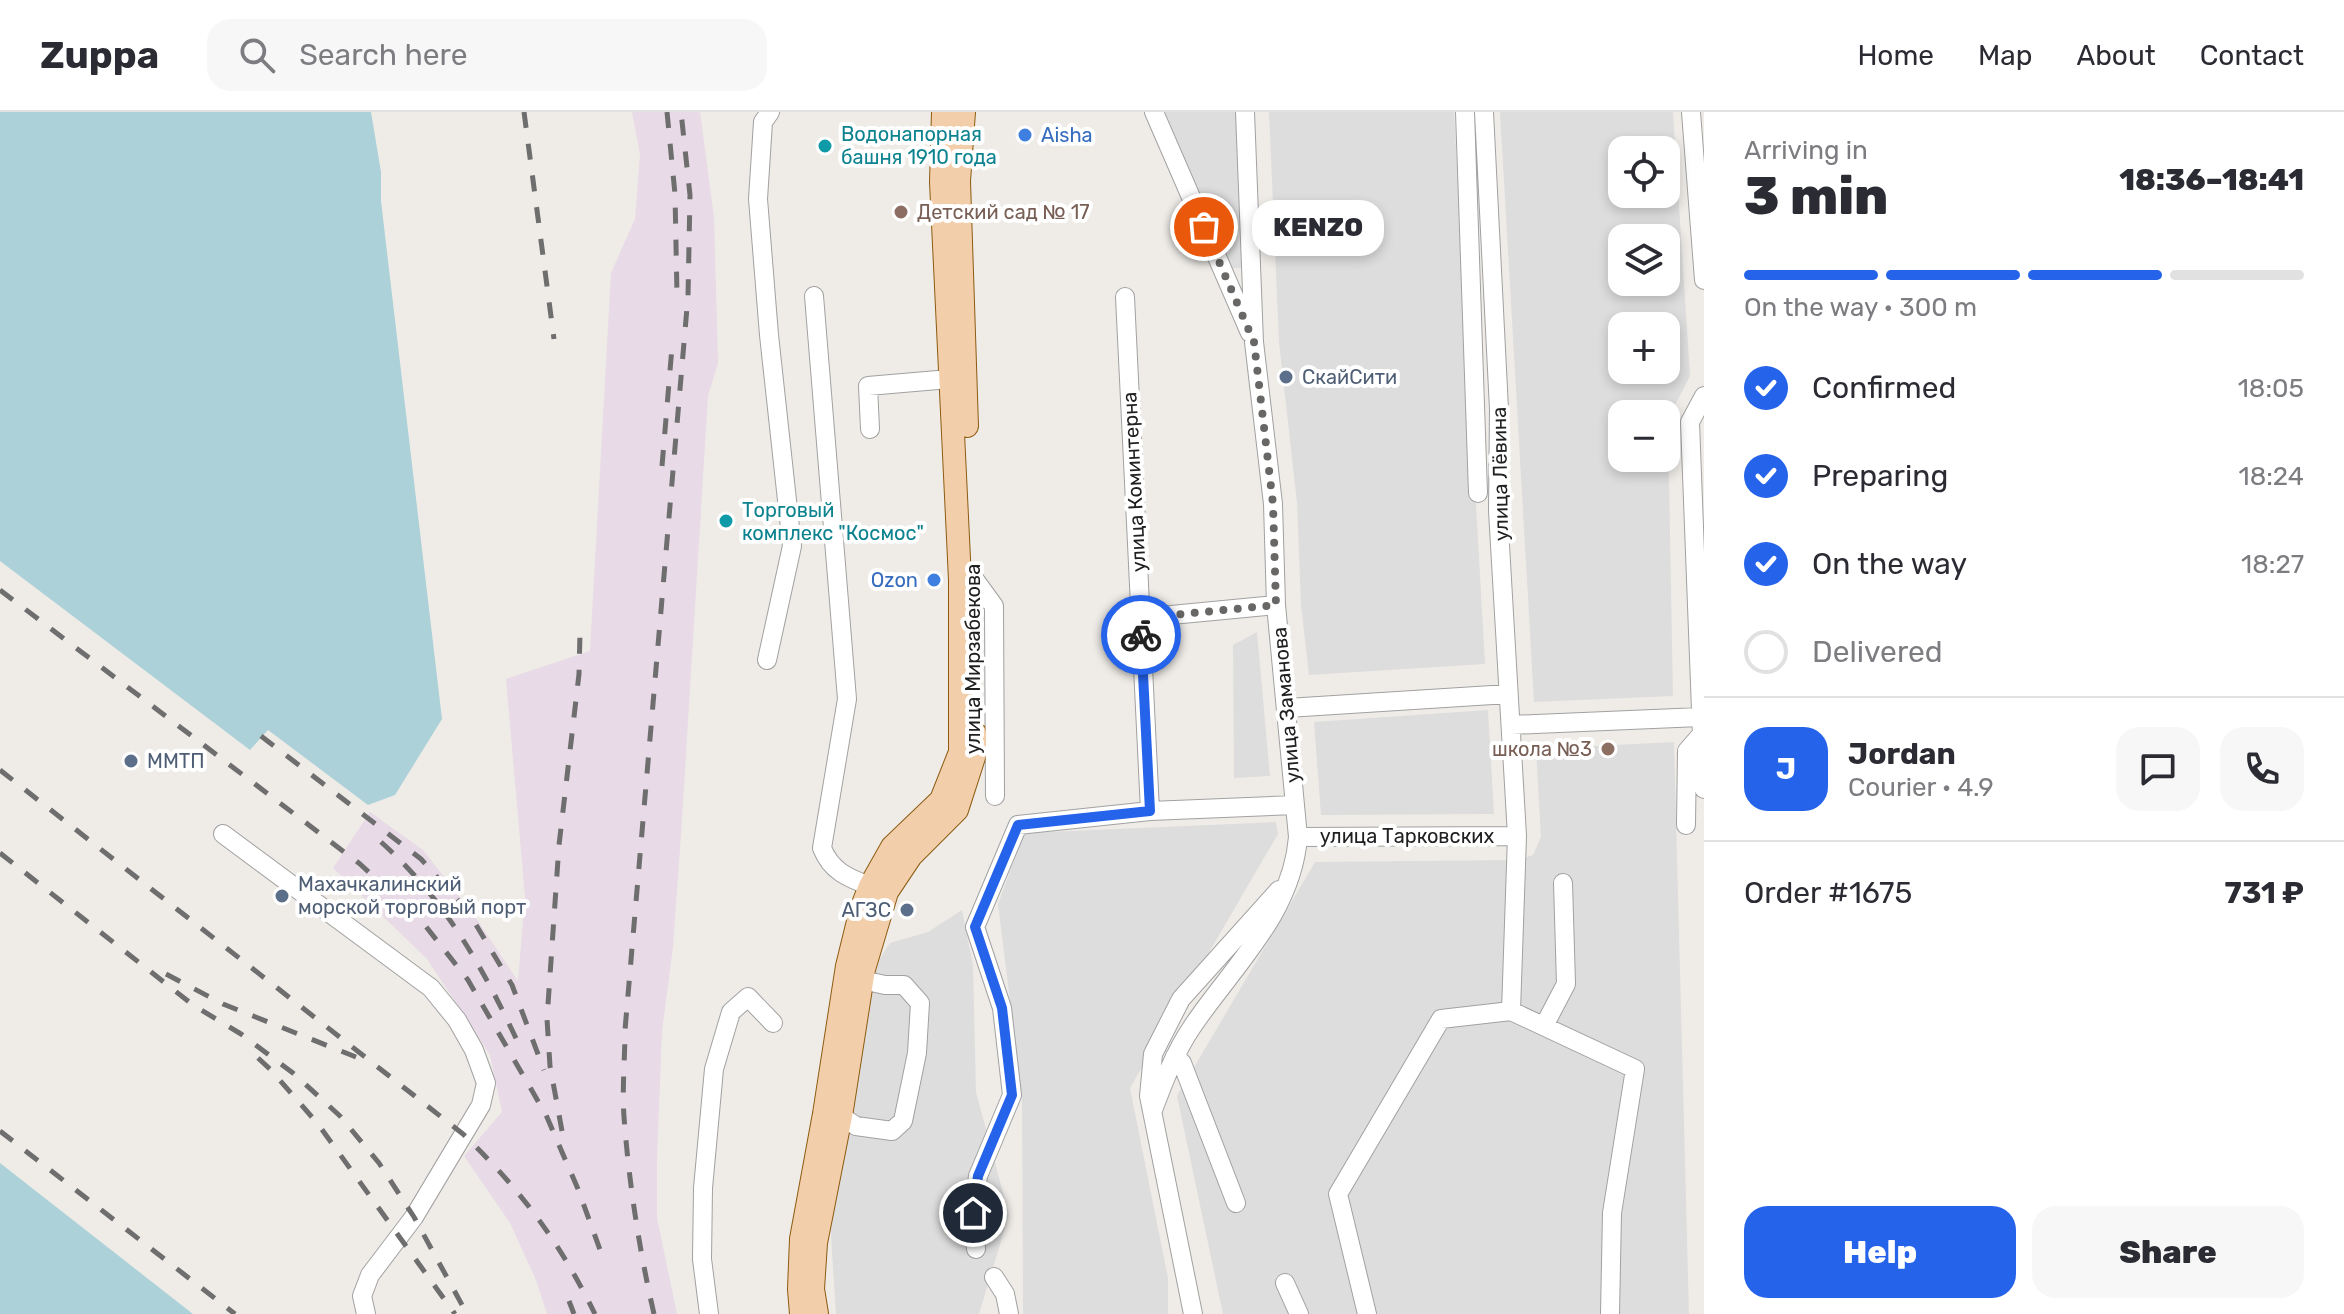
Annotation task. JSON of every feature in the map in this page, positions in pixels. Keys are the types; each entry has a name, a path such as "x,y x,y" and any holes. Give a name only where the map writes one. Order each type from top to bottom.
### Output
{"main road":[{"name":"улица Мирзабекова","path":"817,1314 813,1289 816,1243 841,1116 862,980 887,892 911,856 957,810 975,754 956,378 941,182 944,112"},
{"name":"улица Мирзабекова","path":"956,378 959,181 964,112"},
{"name":"улица Мирзабекова","path":"801,1314 801,1239 847,966 870,886 892,847 941,800 960,752 967,580"}],"street":[{"path":"767,660 792,546 758,199 763,122 770,112"},
{"path":"936,112 944,112"},
{"name":"улица Заманова","path":"1154,112 1254,342"},
{"name":"улица Заманова","path":"1153,1110 1175,1056 1191,1028 1270,922 1291,877 1298,837 1276,605 1273,504 1254,342 1245,112"},
{"path":"1465,112 1478,493"},
{"name":"улица Лёвина","path":"1484,112 1499,409 1498,511 1517,836 1511,1011"},
{"path":"1691,112 1704,280"},
{"path":"814,296 847,699 822,848 827,860 843,877 870,886"},
{"name":"улица Коминтерна","path":"1125,297 1150,811"},
{"path":"870,429 868,386 956,378"},
{"path":"1704,396 1690,422 1704,789"},
{"path":"967,580 994,606 995,796"},
{"path":"1140,618 1276,605"},
{"path":"1287,708 1508,694"},
{"path":"1511,725 1700,727"},
{"path":"1686,825 1687,751 1700,727"},
{"path":"976,1249 973,1213 978,1176 1012,1095 1002,1008 975,927 1018,825 1150,811 1295,805"},
{"path":"223,834 431,988 457,1020 474,1050 486,1083 481,1105 421,1205 370,1275 362,1296 366,1314"},
{"name":"улица Тарковских","path":"1298,837 1517,836"},
{"path":"1193,1314 1149,1096 1153,1054 1181,999 1291,877"},
{"path":"1544,1026 1566,984 1563,883"},
{"path":"841,1116 856,1126 892,1131 903,1121 917,1053 920,1003 904,985 862,980"},
{"path":"709,1314 702,1259 703,1202 714,1069 731,1012 748,997 773,1023"},
{"path":"1367,1314 1338,1194 1441,1019 1511,1011 1635,1069 1612,1213 1610,1314"},
{"path":"1175,1056 1182,1063 1236,1203"},
{"path":"994,1277 1005,1294 1009,1314"},
{"path":"1285,1283 1299,1314"}],"shaded area":[{"path":"632,112 700,112 714,217 718,363 708,396 673,947 662,1031 657,1158 657,1218 677,1314 547,1314 536,1280 510,1223 464,1156 502,1112 490,1055 427,959 333,868 370,812 423,850 474,915 518,981 525,897 506,679 590,651 611,273 635,219 640,154"},
{"path":"1165,112 1239,112 1242,268 1230,268"},
{"path":"1269,112 1454,112 1485,664 1309,675 1301,605 1297,503 1279,342"},
{"path":"1500,112 1673,112 1675,136 1608,136 1608,208 1679,208 1690,376 1678,400 1608,400 1608,472 1669,472 1673,696 1534,702"},
{"path":"1257,632 1270,776 1234,778 1233,645"},
{"path":"1488,710 1494,814 1321,815 1314,722"},
{"path":"1674,742 1689,1314 1223,1314 1177,1096 1315,862 1518,860 1533,855 1541,837 1536,749"},
{"path":"1276,822 1278,834 1130,1088 1168,1278 1168,1314 1023,1314 1022,1098 998,904 1024,833"},
{"path":"962,910 973,965 976,1092 1009,1215 979,1314 836,1314 829,1204 870,974 890,943 928,932"}],"water":[{"path":"0,112 371,112 381,172 381,201 442,719 395,795 368,805 268,730 250,750 0,561"},
{"path":"0,1163 193,1314 0,1314"}],"railway":[{"path":"524,112 554,339"},
{"path":"667,112 675,194 677,295"},
{"path":"654,1314 632,1191 623,1084 625,1030 688,296 690,195 681,112"},
{"path":"662,466 672,347"},
{"path":"0,590 360,864 420,919 468,980 546,1115 603,1258"},
{"path":"562,1131 550,1066 547,1019 559,845 579,674 580,633"},
{"path":"261,736 421,859 469,913 512,985 544,1070"},
{"path":"0,770 463,1134 521,1196 553,1240 595,1314"},
{"path":"381,842 425,888 462,938 521,1049"},
{"path":"0,853 193,1005 241,1034 293,1073 340,1116 379,1163 414,1217 467,1314"},
{"path":"166,974 223,1004 356,1057"},
{"path":"258,1058 318,1124 455,1314"},
{"path":"0,1131 235,1314"},
{"path":"569,1301 574,1314"}],"way so far":[{"path":"1141,635 1140,618 1276,605 1273,504 1254,342 1204,227"}],"place":[{"name":"Aisha","path":"1025,135"},
{"name":"Водонапорная башня 1910 года","path":"825,146"},
{"name":"Детский сад № 17","path":"901,212"},
{"name":"KENZO","path":"1204,227"},
{"name":"СкайСити","path":"1286,377"},
{"name":"Торговый комплекс \"Космос\"","path":"726,521"},
{"name":"Ozon","path":"934,580"},
{"name":"школа №3","path":"1608,749"},
{"name":"ММТП","path":"131,761"},
{"name":"Махачкалинский морской торговый порт","path":"282,896"},
{"name":"АГЗС","path":"907,910"}],"route":[{"path":"973,1213 978,1176 1012,1095 1002,1008 975,927 1018,825 1150,811 1141,635"}]}
